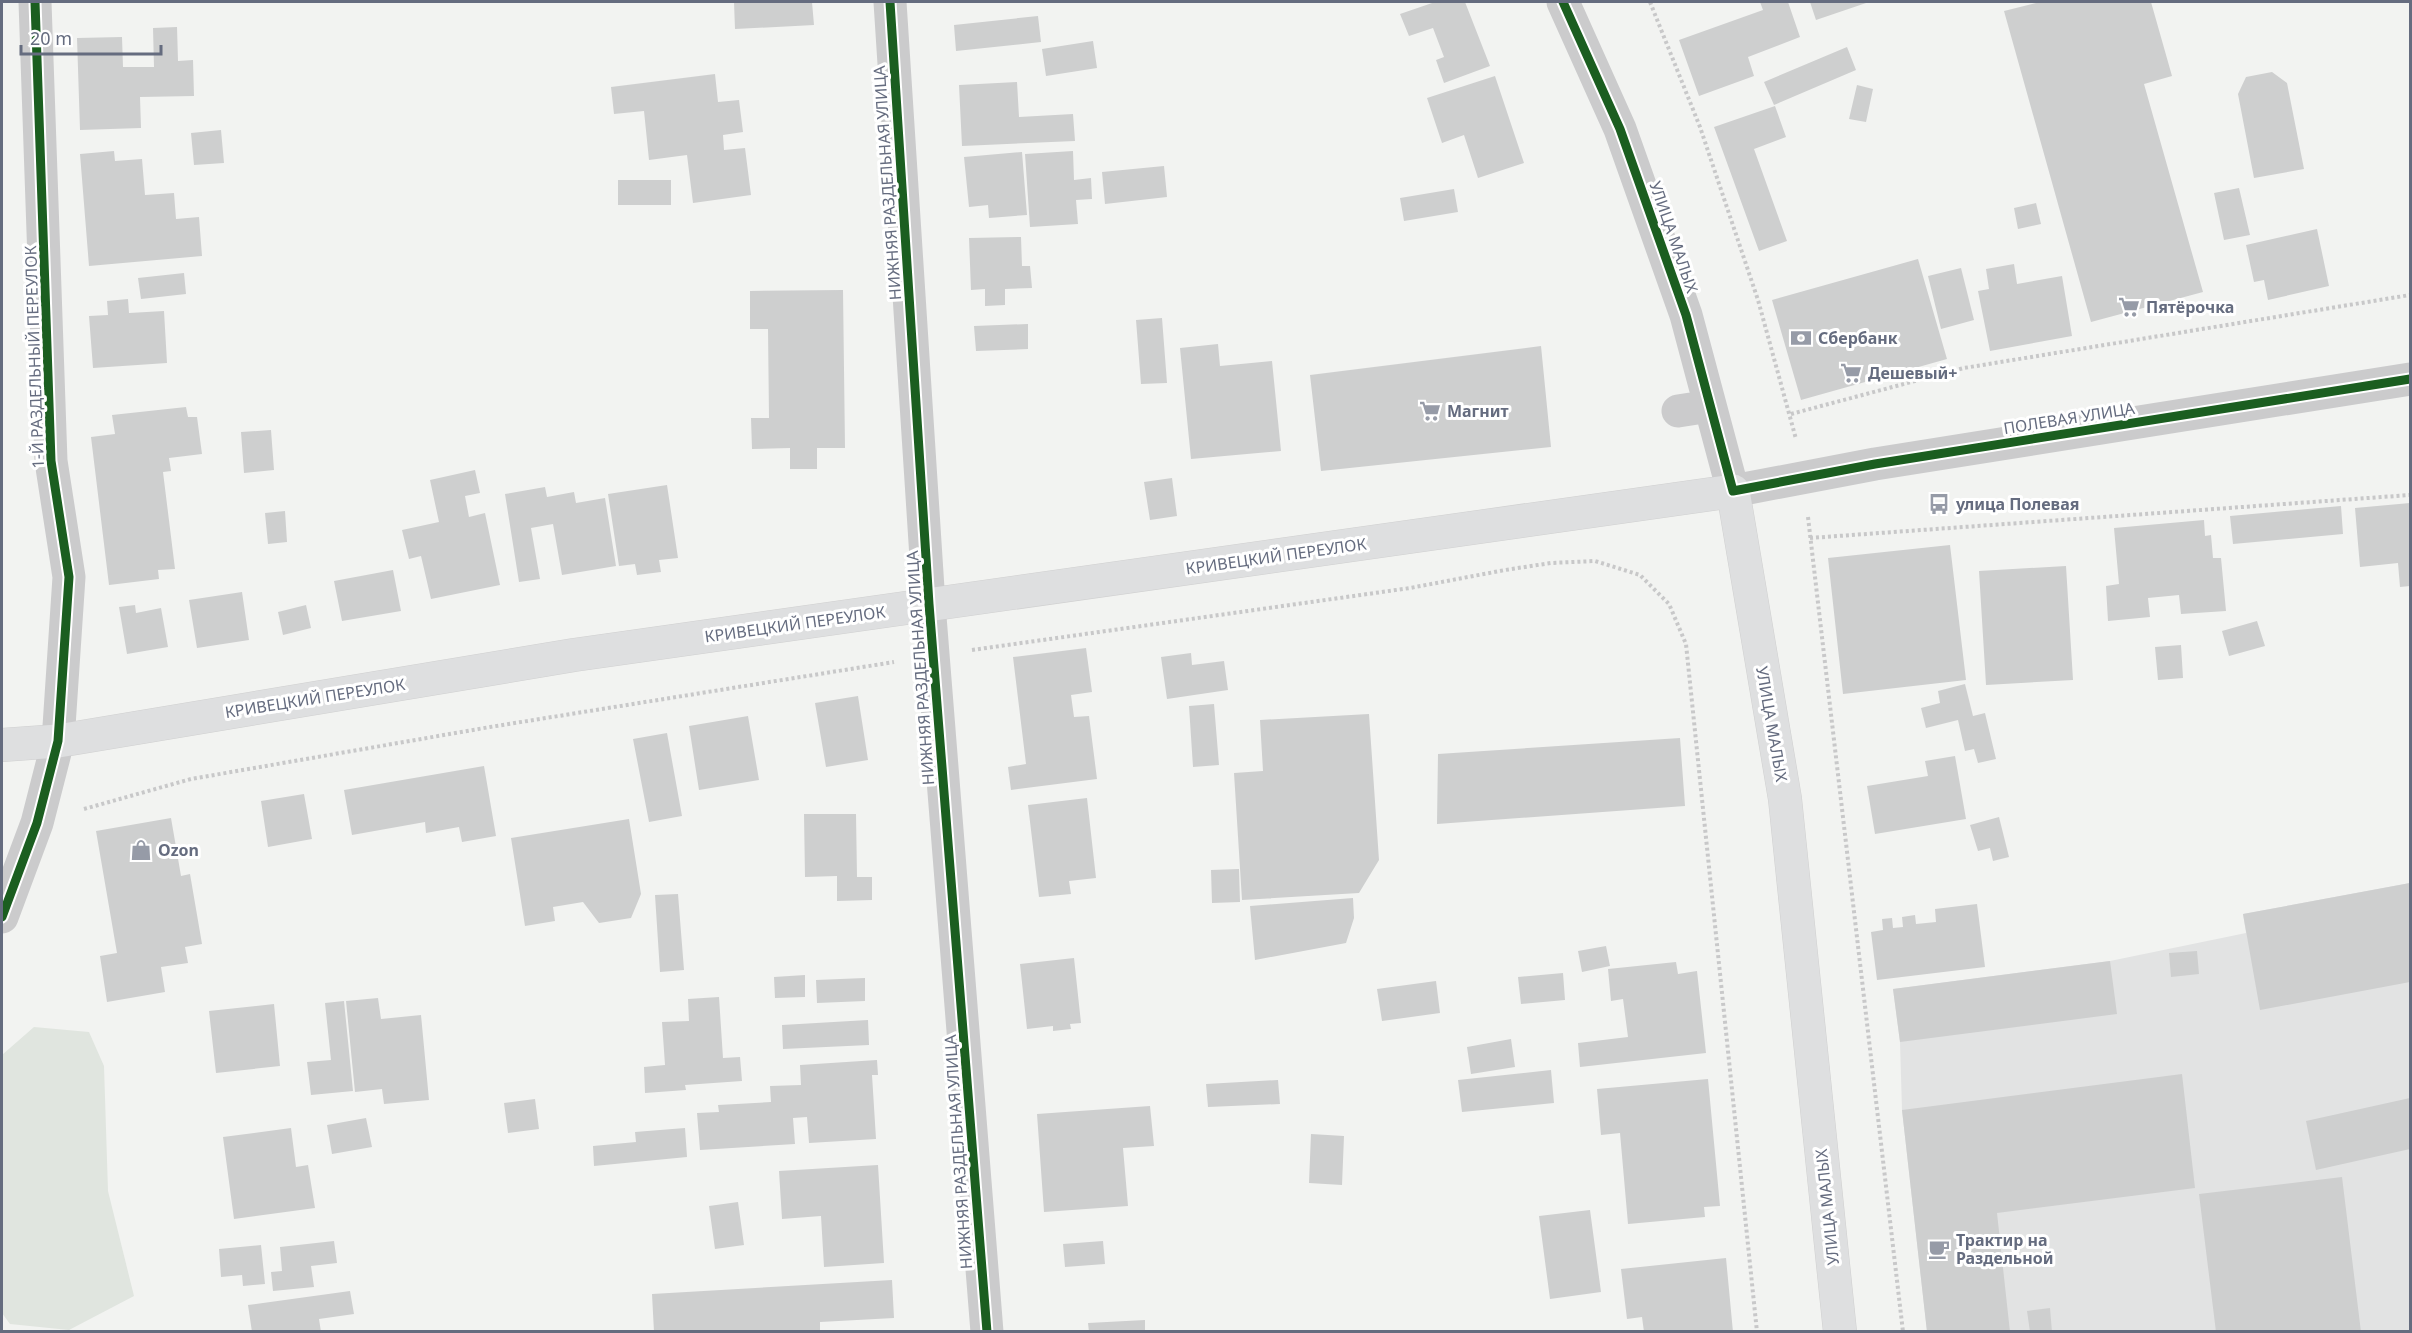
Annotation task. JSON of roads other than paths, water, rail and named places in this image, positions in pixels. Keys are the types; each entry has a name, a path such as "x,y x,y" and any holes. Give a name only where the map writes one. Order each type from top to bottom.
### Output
{"main road":[{"name":"КРИВЕЦКИЙ ПЕРЕУЛОК","path":"2,745 58,741 574,655 1732,491"},
{"name":"УЛИЦА МАЛЫХ","path":"1732,491 1785,800 1840,1332"}],"street":[{"name":"1-Й РАЗДЕЛЬНЫЙ ПЕРЕУЛОК","path":"2,917 37,823 58,741 69,577 51,461 35,2"},
{"name":"НИЖНЯЯ РАЗДЕЛЬНАЯ УЛИЦА","path":"890,2 929,604 987,1332"},
{"name":"УЛИЦА МАЛЫХ","path":"1563,2 1620,129 1686,315 1732,491"},
{"name":"ПОЛЕВАЯ УЛИЦА","path":"1732,491 1875,464 2410,379"},
{"path":"1678,411 1710,406"}],"place":[{"name":"Пятёрочка","path":"2129,307"},
{"name":"Сбербанк","path":"1801,338"},
{"name":"Дешевый+","path":"1851,373"},
{"name":"Магнит","path":"1430,411"},
{"name":"улица Полевая","path":"1939,504"},
{"name":"Ozon","path":"141,850"},
{"name":"Трактир на Раздельной","path":"1939,1249"}]}
